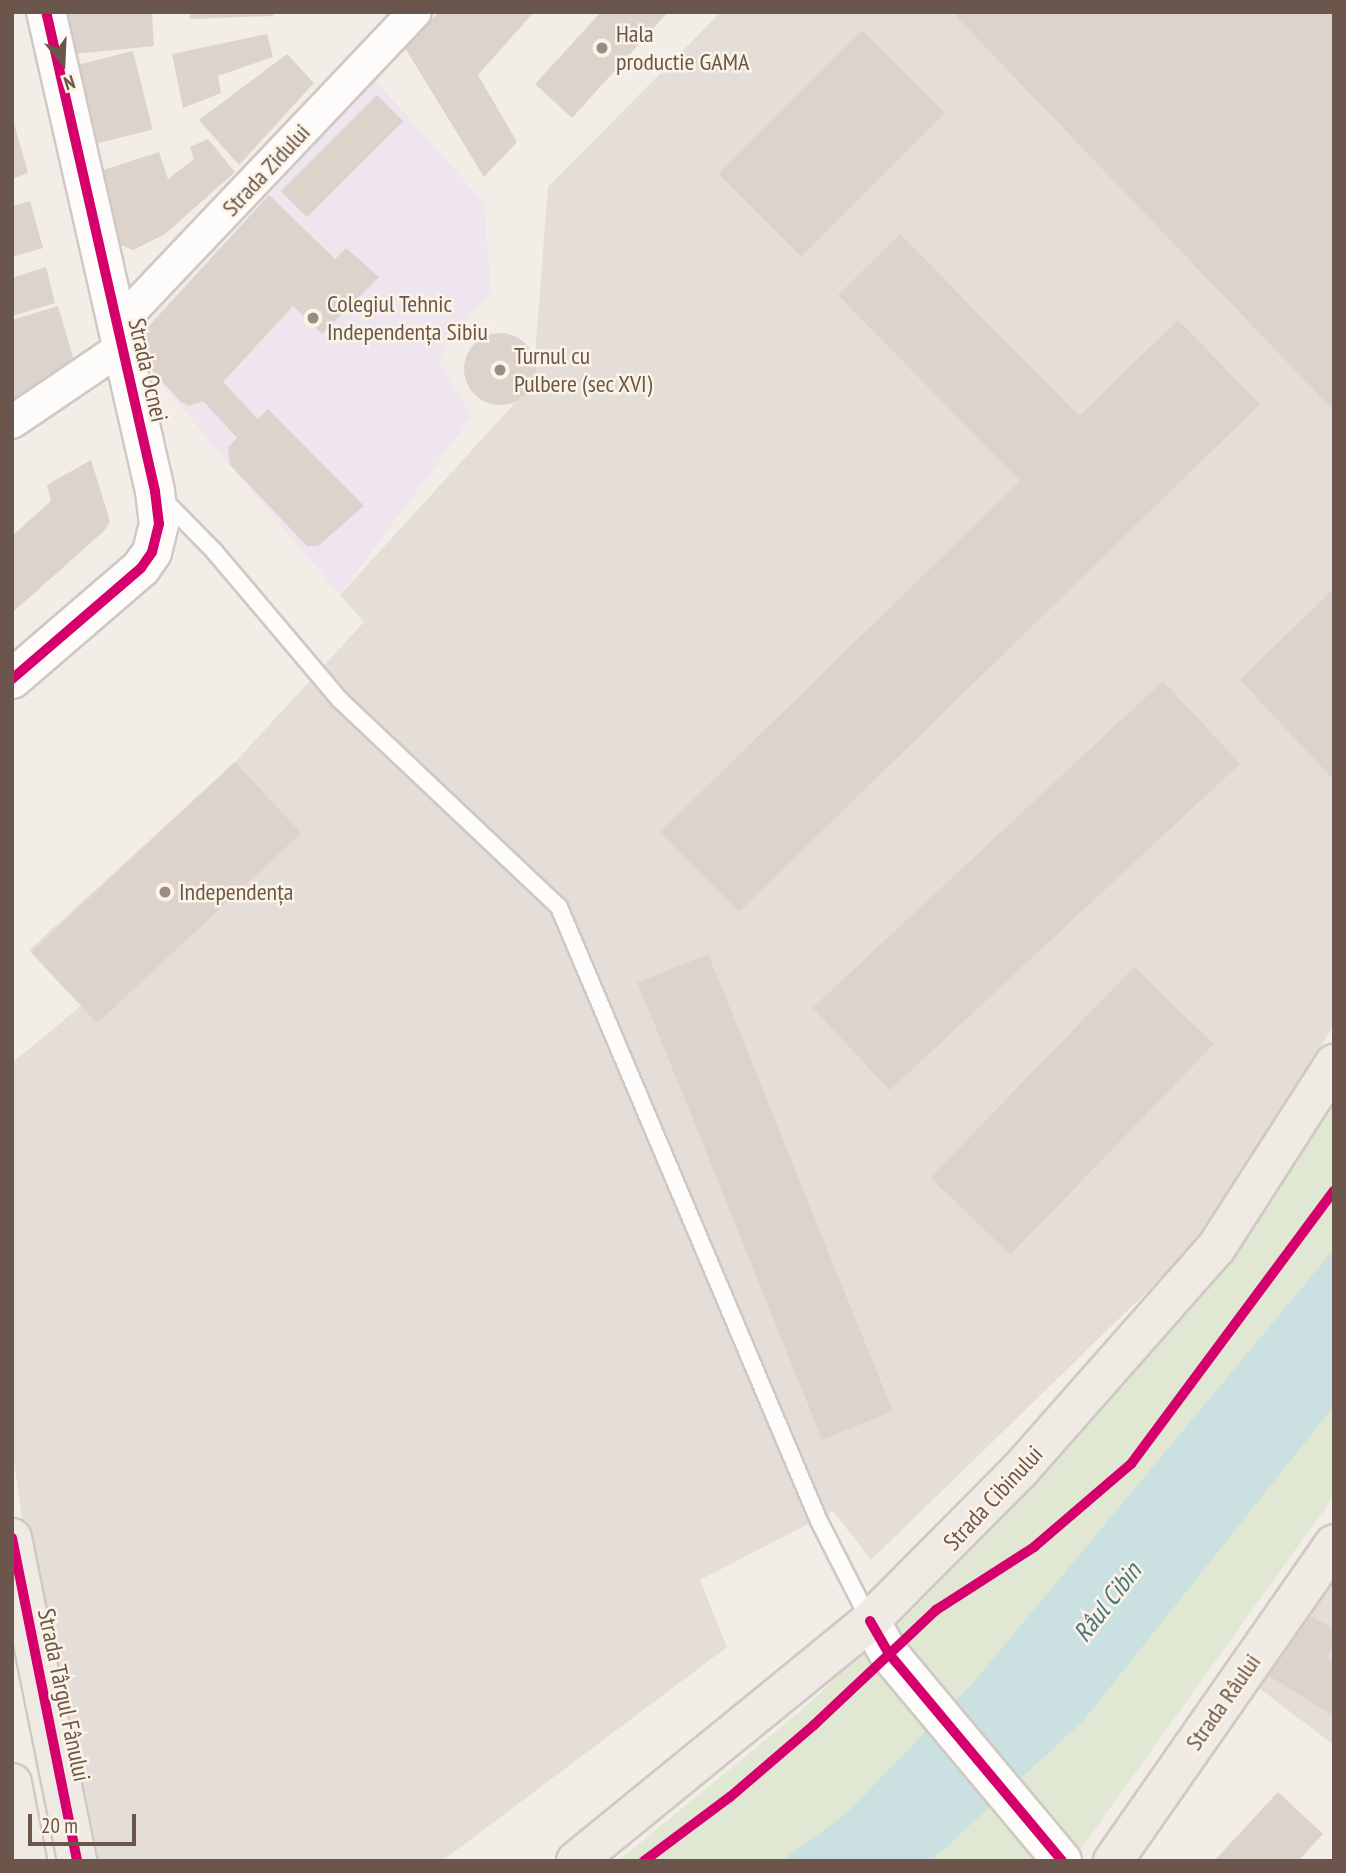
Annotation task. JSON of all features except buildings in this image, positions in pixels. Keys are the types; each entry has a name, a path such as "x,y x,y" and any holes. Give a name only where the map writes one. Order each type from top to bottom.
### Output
{"main road":[{"name":"Strada Cibinului","path":"576,1861 870,1621 1010,1480 1165,1311 1216,1248 1334,1064"},
{"name":"Strada Târgul Fânului","path":"12,1538 77,1861"},
{"name":"Strada Râului","path":"1113,1861 1334,1544"},
{"path":"12,1783 26,1861"}],"street":[{"name":"Strada Ocnei","path":"12,679 141,568 157,538 155,491 118,338 46,12"},
{"name":"Strada Zidului","path":"12,422 118,338 415,12"},
{"path":"870,1621 903,1668 1062,1861"}],"lane":[{"path":"155,491 214,551 340,700 559,906 819,1521 870,1621"}],"shaded area":[{"path":"721,12 1334,12 1334,1025 1200,1240 871,1560 833,1511 700,1580 727,1647 442,1861 86,1861 36,1615 12,1447 12,1063 81,1006 29,950 235,762 364,622 340,595 533,383 548,187"},
{"name":"Colegiul Tehnic Independența Sibiu","path":"375,80 484,203 491,290 438,360 472,416 340,595 129,345"},
{"path":"1334,1574 1334,1745 1255,1685"}],"green space":[{"path":"1334,1064 1334,1496 1072,1861 618,1861 801,1711 981,1540 1165,1311"}],"water":[{"name":"Râul Cibin","path":"1334,1249 1334,1406 1084,1720 931,1861 781,1861 846,1814 977,1678"}],"cycle path":[{"path":"12,679 141,568 152,552 159,524 155,491 46,12"},
{"path":"644,1861 730,1797 814,1725 936,1610 1034,1547 1131,1464 1334,1191"},
{"path":"12,1538 77,1861"},
{"path":"870,1621 890,1655 1062,1861"}],"place":[{"name":"Hala productie GAMA","path":"602,48"},
{"name":"Colegiul Tehnic Independența Sibiu","path":"313,318"},
{"name":"Turnul cu Pulbere (sec XVI)","path":"500,370"},
{"name":"Independența","path":"165,892"}]}
